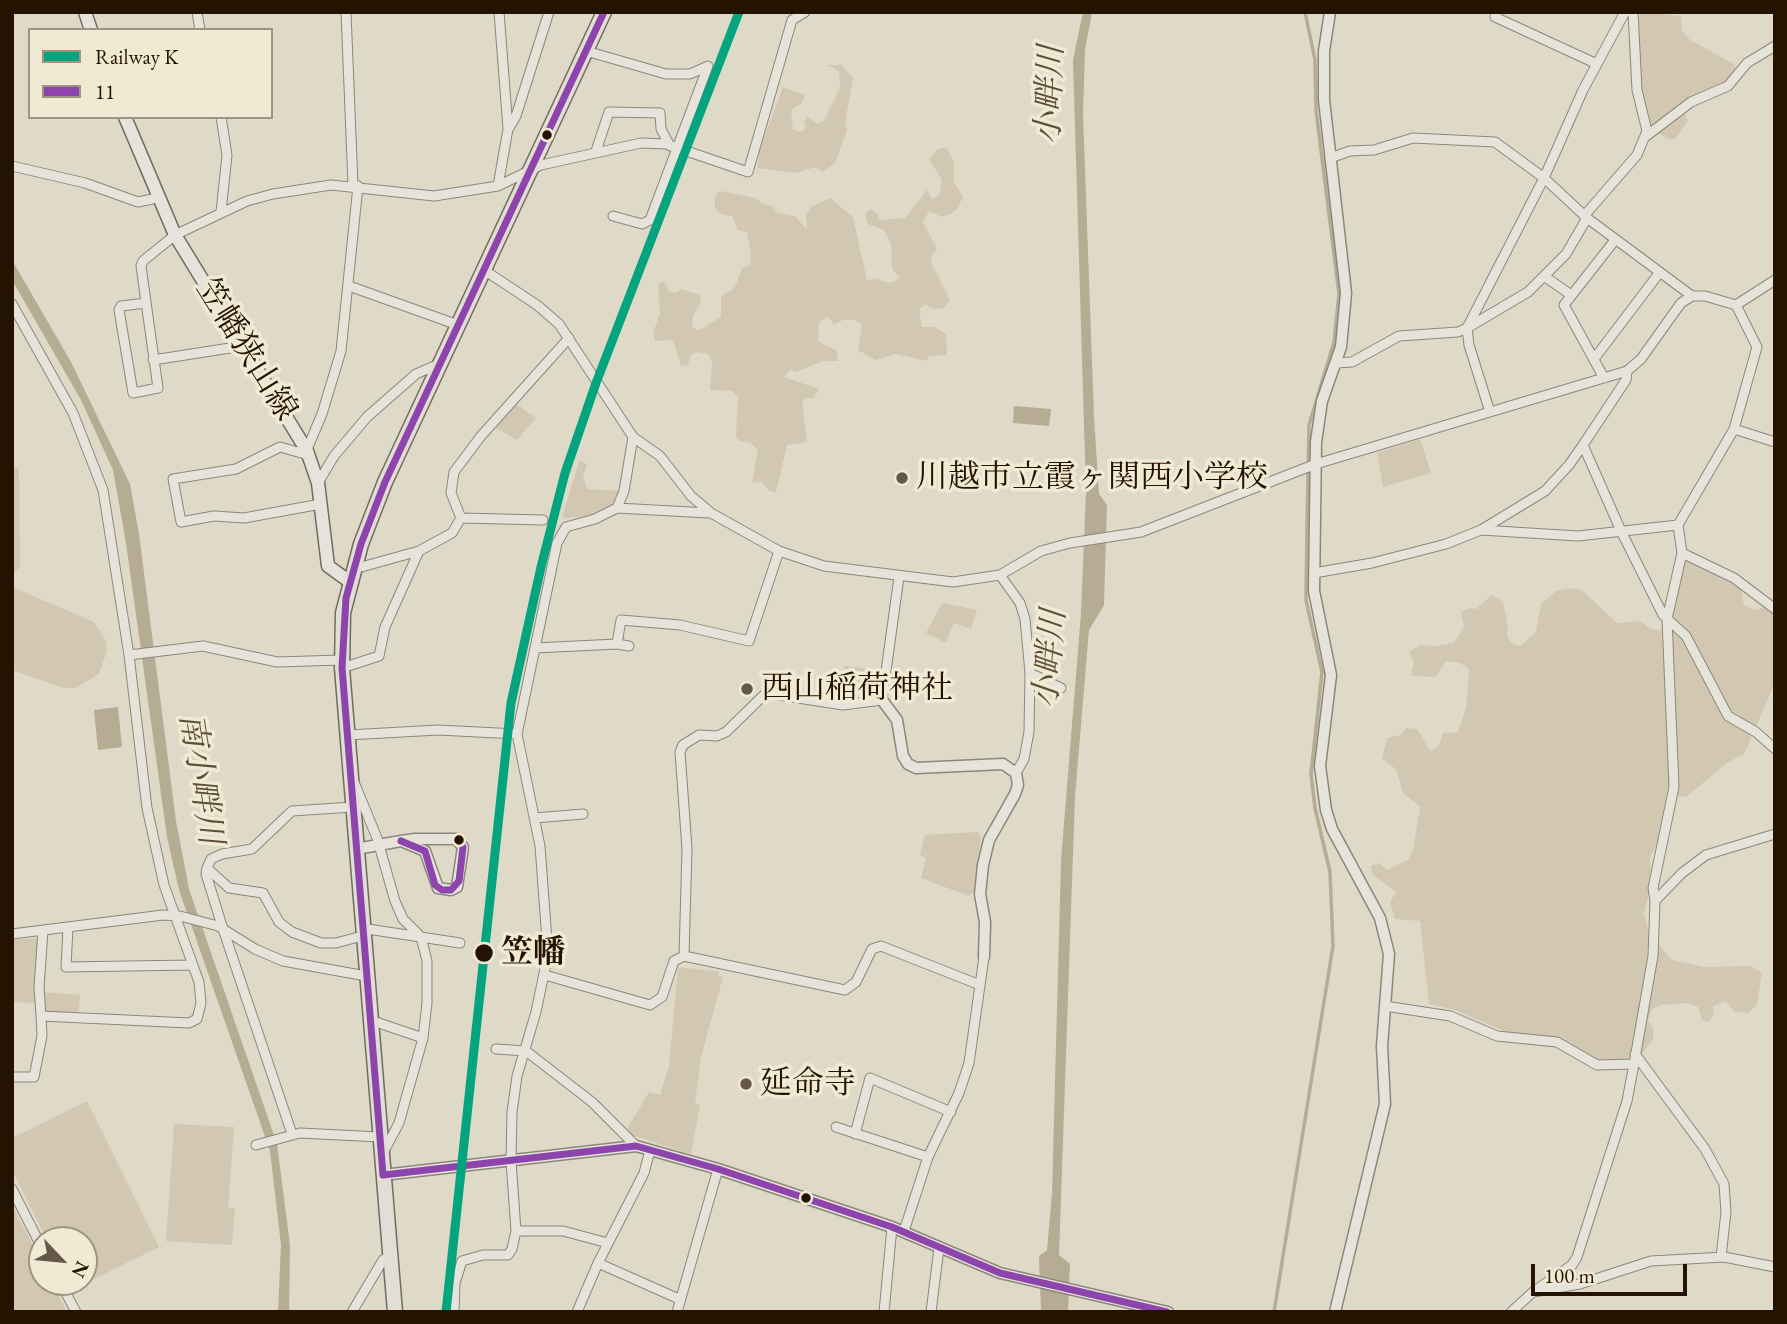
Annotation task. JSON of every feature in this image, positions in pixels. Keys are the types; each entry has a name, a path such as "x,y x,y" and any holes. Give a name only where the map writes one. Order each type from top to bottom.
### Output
{"main road":[{"path":"395,1312 341,664 343,613 352,575 385,482 604,12"},
{"name":"笠幡狭山線","path":"126,119 174,235 307,451 318,483 328,566 352,575"}],"street":[{"path":"321,504 244,517 214,516 181,522 174,478 236,469 280,447 300,453 307,451 322,414 341,351 356,186 345,12"},
{"path":"498,186 508,129 499,12"},
{"path":"508,129 516,116 549,12"},
{"path":"146,303 121,306 119,310 133,393 158,388 141,266 143,261 174,235 220,212 273,194 321,186 356,186 398,195 435,196 498,186 541,165 641,143 673,147 748,172 792,20 805,12"},
{"path":"1330,12 1323,76 1345,285 1343,334 1317,425 1314,573 1316,606 1331,675 1320,750 1324,798 1339,845 1380,918 1388,954 1382,1046 1385,1104 1335,1312"},
{"path":"1497,12 1495,17 1597,64"},
{"path":"1490,412 1469,345 1467,328 1625,12"},
{"path":"1336,363 1352,362 1399,336 1458,332 1467,328 1528,292 1566,254 1586,217 1637,155 1645,137 1647,124 1637,90 1633,12"},
{"path":"1645,137 1691,102 1728,86 1747,63 1775,46"},
{"path":"586,51 666,74 690,74 708,66 673,147 650,220 642,224 613,216"},
{"path":"596,151 609,113 660,113 661,129 673,147"},
{"path":"220,212 227,155 221,119"},
{"path":"1330,158 1350,151 1374,150 1413,138 1495,142 1544,178 1615,240 1692,296"},
{"path":"12,166 85,183 138,202 157,198"},
{"path":"1604,378 1564,305 1615,240"},
{"path":"484,270 537,305 559,324 633,437 660,456 691,496 711,513 779,551 824,566 899,578 953,582 1000,575 1041,551 1073,542 1154,528 1316,464 1627,370 1641,359 1681,303 1692,296 1705,296 1735,305 1757,347 1734,429 1678,525 1682,553 1667,619 1674,787 1653,888 1653,956 1627,1101 1577,1257 1572,1265 1533,1292 1511,1312"},
{"path":"1594,359 1660,272"},
{"path":"1544,276 1571,295"},
{"path":"1735,305 1775,280"},
{"path":"349,286 458,325"},
{"path":"12,303 73,413 103,490 131,655 147,807 158,861 199,982 201,1003 197,1019 189,1023 41,1016"},
{"path":"461,518 451,493 454,472 488,427 569,338"},
{"path":"153,360 243,346"},
{"path":"318,483 334,456 367,417 416,374 441,363"},
{"path":"1314,573 1372,563 1446,544 1480,530 1545,491 1583,445 1626,380 1627,370"},
{"path":"1734,429 1775,442"},
{"path":"617,508 624,491 633,437"},
{"path":"1583,445 1621,531 1667,619 1686,636 1728,716 1756,732 1775,749"},
{"path":"454,1312 456,1283 462,1261 483,1255 508,1255 516,1231 511,1161 515,1088 545,975 547,932 534,818 517,734 561,534 573,523 595,519 617,508 711,513"},
{"path":"461,518 543,520"},
{"path":"352,575 419,551 452,533 461,518"},
{"path":"1480,530 1578,536 1678,525"},
{"path":"131,655 203,646 277,662 341,664 379,656 385,627 419,551"},
{"path":"617,645 621,620 691,627 749,641 779,551"},
{"path":"1682,553 1734,578 1775,609"},
{"path":"884,1312 898,1229 928,1157 951,1112 969,1063 986,932 980,894 983,865 989,840 1015,794 1018,785 1016,773 1024,759 1028,732 1030,673 1025,619 1020,603 1000,575"},
{"path":"899,578 882,699 897,720 903,756 908,764 916,768 1003,764 1016,773"},
{"path":"535,648 629,646"},
{"path":"1030,673 1061,688"},
{"path":"684,956 687,849 680,752 682,745 699,736 726,732 766,693 843,705 882,699"},
{"path":"348,735 438,730 517,734"},
{"path":"350,778 361,794 403,919 421,937 427,961 428,1003 423,1038 399,1123 382,1155"},
{"path":"292,1134 220,928 207,868 211,859 222,854 252,849 292,811 353,807"},
{"path":"534,818 583,814"},
{"path":"1655,901 1682,873 1706,855 1717,849 1775,834"},
{"path":"356,849 401,841 441,838 461,842 457,887 451,890 438,888 425,851 401,841"},
{"path":"207,868 229,888 263,893 279,922 299,935 321,943 336,943 362,932 460,943"},
{"path":"12,933 177,915 220,928 254,949 283,961 366,976"},
{"path":"68,928 66,967 192,965"},
{"path":"12,1076 34,1077 42,1037 39,987 43,931"},
{"path":"545,975 650,1005 662,997 674,961 684,956 845,990 856,982 872,949 881,946 980,985"},
{"path":"1385,1006 1450,1016 1497,1036 1557,1042 1573,1048 1597,1065 1635,1059"},
{"path":"370,1020 423,1038"},
{"path":"496,1049 526,1051 586,1098 636,1146"},
{"path":"1635,1059 1705,1149 1724,1184 1726,1212 1721,1256"},
{"path":"855,1133 870,1078 951,1112"},
{"path":"836,1127 928,1157"},
{"path":"256,1145 292,1134 380,1137"},
{"path":"383,1175 636,1146 718,1169 898,1229 999,1273 1168,1312"},
{"path":"577,1312 598,1262 644,1172 650,1150"},
{"path":"677,1312 718,1169"},
{"path":"12,1189 31,1226"},
{"path":"516,1231 564,1231 608,1243"},
{"path":"931,1312 939,1248"},
{"path":"352,1312 383,1260 390,1256"},
{"path":"1533,1292 1580,1284 1651,1261 1721,1256 1775,1267"},
{"path":"598,1262 679,1299"},
{"path":"67,1296 76,1312"}],"shaded area":[{"path":"1083,12 1092,12 1085,50 1083,114 1094,417 1099,494 1107,505 1104,605 1089,630 1075,796 1059,1255 1070,1264 1068,1312 1041,1312 1039,1256 1047,1250 1052,1193 1061,861 1081,613 1086,492 1073,60"},
{"path":"1641,12 1681,16 1682,30 1690,40 1734,64 1737,72 1728,81 1681,106 1688,121 1675,139 1667,139 1652,128 1640,87 1638,20"},
{"path":"827,65 842,65 853,78 845,122 847,130 835,163 822,172 816,167 795,173 758,168 759,151 783,87 805,95 802,103 791,110 793,129 800,132 806,128 804,122 807,116 817,124 823,122 840,88 839,71"},
{"path":"947,147 954,163 954,182 963,197 957,209 950,214 942,217 929,211 923,222 937,249 931,257 932,264 950,300 944,308 934,309 925,304 919,310 922,327 935,327 946,334 947,355 929,356 926,361 896,354 875,360 858,350 862,325 855,320 843,320 834,325 829,317 823,319 819,323 818,341 837,351 838,361 823,361 795,372 790,370 784,377 819,389 814,398 807,398 802,402 807,442 787,445 776,492 769,491 762,482 752,483 758,450 751,443 740,441 736,437 738,397 732,391 710,390 712,361 708,354 696,352 690,356 688,365 681,366 673,340 655,341 653,333 660,313 658,283 664,281 669,291 675,293 681,289 700,295 701,301 693,316 692,328 699,330 721,317 721,297 735,287 742,268 750,265 751,255 747,232 738,230 732,216 721,214 715,208 715,197 720,191 755,198 765,205 773,206 777,213 795,216 807,230 806,215 811,207 830,198 853,217 867,281 875,278 888,283 896,281 899,277 892,269 891,244 884,230 868,224 865,214 870,209 877,213 880,220 905,218 927,190 932,199 939,196 942,180 929,159 938,149"},
{"path":"12,260 71,362 130,484 139,534 176,821 189,889 277,1144 290,1245 289,1312 278,1312 281,1245 270,1151 179,890 167,837 126,543 113,470 81,400 12,280"},
{"path":"516,404 536,418 517,440 495,428"},
{"path":"1014,406 1051,409 1049,426 1013,423"},
{"path":"1420,439 1431,473 1383,487 1377,453"},
{"path":"579,461 587,464 583,476 587,489 621,491 614,505 593,516 562,518"},
{"path":"19,467 20,567 12,574 12,469"},
{"path":"1687,561 1704,565 1741,590 1744,605 1755,610 1764,607 1775,615 1775,683 1744,754 1727,763 1686,797 1678,796 1676,780 1671,617 1682,565"},
{"path":"12,587 94,622 106,641 107,651 99,674 76,688 63,688 12,670"},
{"path":"1571,588 1582,590 1617,623 1641,621 1650,629 1662,630 1671,783 1660,838 1650,857 1651,885 1644,913 1649,933 1672,960 1704,967 1751,966 1762,973 1757,1004 1749,1013 1735,1012 1726,1001 1713,1006 1714,1014 1708,1022 1702,1020 1698,1007 1687,1003 1660,1005 1652,1009 1648,1021 1653,1027 1653,1039 1637,1061 1591,1060 1559,1039 1511,1034 1455,1010 1429,1004 1420,921 1395,919 1390,902 1396,892 1372,874 1371,866 1379,863 1387,870 1408,860 1413,851 1420,807 1403,793 1396,769 1382,759 1387,738 1400,735 1406,728 1417,729 1430,751 1439,746 1443,733 1458,732 1466,708 1469,669 1460,663 1446,661 1436,677 1411,676 1414,661 1409,652 1420,645 1454,643 1464,627 1461,612 1469,608 1476,609 1492,595 1503,602 1507,636 1511,643 1520,646 1536,632 1541,604 1556,591"},
{"path":"942,603 977,610 971,629 954,623 946,643 926,633"},
{"path":"845,666 877,670 872,688 840,694"},
{"path":"118,707 122,747 98,750 94,710"},
{"path":"978,832 981,838 973,893 969,896 921,878 926,858 920,855 925,835"},
{"path":"40,938 36,1003 12,1002 12,940"},
{"path":"678,967 719,972 718,976 723,977 701,1057 695,1103 700,1105 691,1154 632,1135 627,1129 649,1092 660,1095 669,1066"},
{"path":"42,992 80,995 78,1015 43,1013"},
{"path":"87,1101 159,1247 98,1277 98,1226 40,1226 12,1170 12,1138"},
{"path":"174,1124 234,1127 228,1208 235,1208 232,1245 166,1241"},
{"path":"12,1205 28,1236 28,1296 59,1296 67,1312 12,1312"}],"waterway":[{"path":"1274,1312 1333,946 1330,872 1315,808 1311,774 1322,672 1306,600 1309,425 1334,342 1339,294 1316,110 1315,60 1305,12"}],"rail line":[{"name":"K","path":"446,1312 511,703 541,567 565,473 596,383 739,12"}],"transit line":[{"name":"11","path":"383,1175 342,668 346,598 361,544 385,482 604,12"},
{"name":"11","path":"401,841 425,851 435,885 442,890 451,890 459,881 463,847 459,840"},
{"name":"11","path":"383,1175 636,1146 718,1169 892,1227 1000,1273 1167,1312"}],"place":[{"name":"川越市立霞ヶ関西小学校","path":"902,478"},
{"name":"西山稲荷神社","path":"747,689"},
{"name":"笠幡","path":"484,953"},
{"name":"延命寺","path":"746,1084"}],"water label":[{"name":"小畔川","path":"1051,95"},
{"name":"小畔川","path":"1051,659"},
{"name":"南小畔川","path":"200,779"}]}
